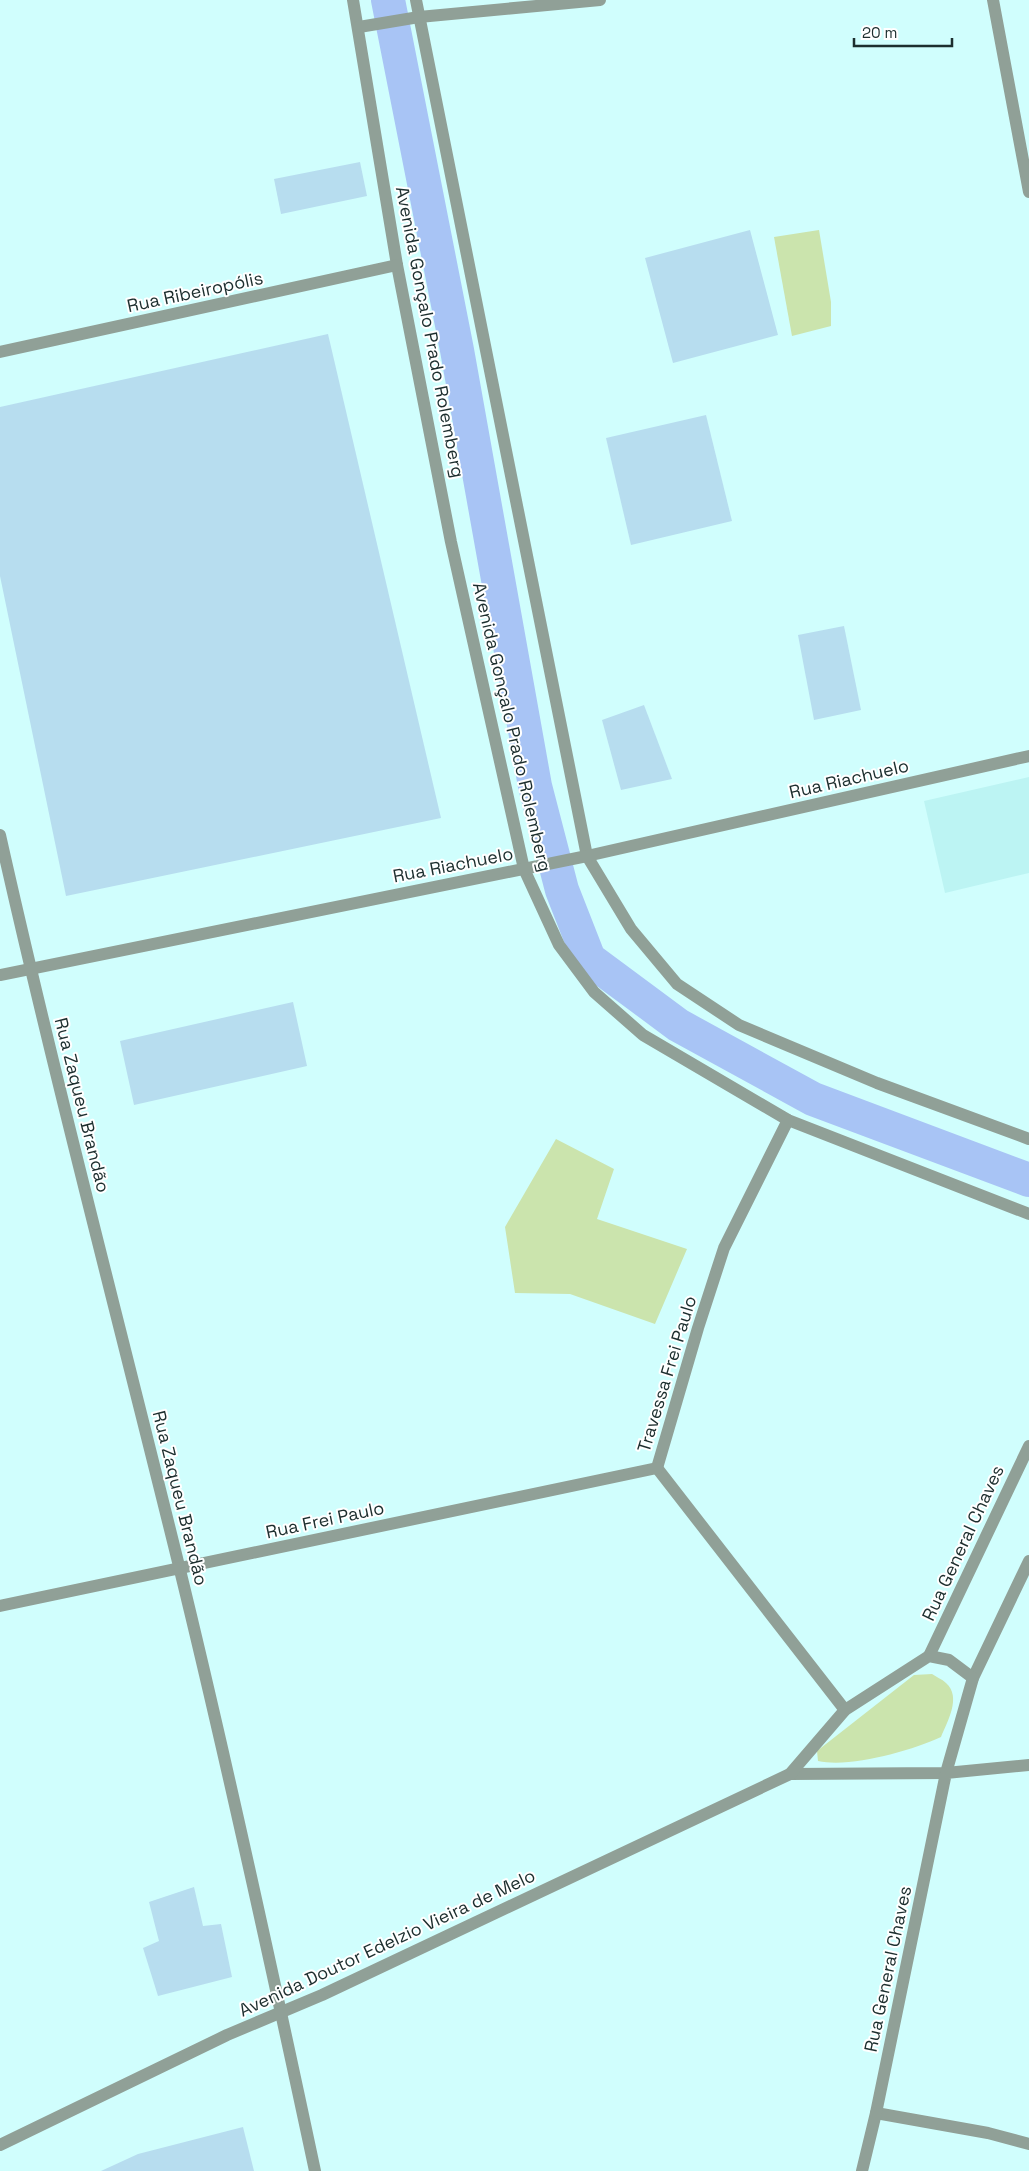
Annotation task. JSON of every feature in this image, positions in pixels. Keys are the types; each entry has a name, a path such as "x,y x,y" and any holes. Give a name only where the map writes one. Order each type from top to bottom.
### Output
{"street":[{"name":"Avenida Gonçalo Prado Rolemberg","path":"353,0 397,265 452,542 530,868 559,945 594,992 642,1036 788,1120 1029,1214"},
{"path":"416,0 588,856 631,929 677,984 739,1025 877,1083 1029,1139"},
{"path":"359,27 419,17 600,0"},
{"path":"993,0 1029,192"},
{"name":"Rua Ribeiropólis","path":"0,352 397,265"},
{"name":"Rua Riachuelo","path":"0,975 570,860 1029,756"},
{"name":"Rua Zaqueu Brandão","path":"0,835 30,969 179,1569 282,2011 315,2171"},
{"name":"Travessa Frei Paulo","path":"788,1120 724,1248 698,1328 657,1468 845,1710"},
{"name":"Rua General Chaves","path":"930,1656 1029,1446"},
{"name":"Rua Frei Paulo","path":"0,1606 657,1468"},
{"path":"790,1774 845,1710 930,1656 949,1660 973,1678 1029,1561"},
{"name":"Rua General Chaves","path":"862,2171 876,2113 946,1773 973,1678"},
{"path":"790,1774 946,1773 1029,1765"},
{"name":"Avenida Doutor Edelzio Vieira de Melo","path":"0,2145 790,1774"},
{"path":"876,2113 988,2133 1029,2144"}],"shaded area":[{"path":"1029,777 1029,873 945,893 924,801"}],"green space":[{"path":"819,230 831,302 831,326 792,336 774,237"},
{"path":"556,1139 614,1169 597,1219 687,1249 655,1324 570,1294 515,1293 505,1227"},
{"path":"932,1674 946,1683 953,1695 952,1710 941,1737 913,1748 880,1757 847,1762 831,1763 818,1761 817,1751 914,1675"}],"building":[{"path":"360,162 367,196 281,214 274,179"},
{"path":"750,230 778,335 673,363 645,258"},
{"path":"328,334 441,818 66,896 0,576 0,407"},
{"path":"706,415 732,521 631,545 606,438"},
{"path":"844,626 861,710 814,720 798,635"},
{"path":"644,705 672,779 621,790 602,720"},
{"path":"293,1002 307,1066 134,1105 120,1041"},
{"path":"194,1887 203,1926 221,1924 232,1977 158,1996 143,1948 159,1941 149,1902"},
{"path":"243,2127 254,2171 101,2171 138,2154"}],"waterway":[{"path":"388,0 457,350 535,786 562,890 589,959 678,1025 813,1099 1029,1180"}]}
